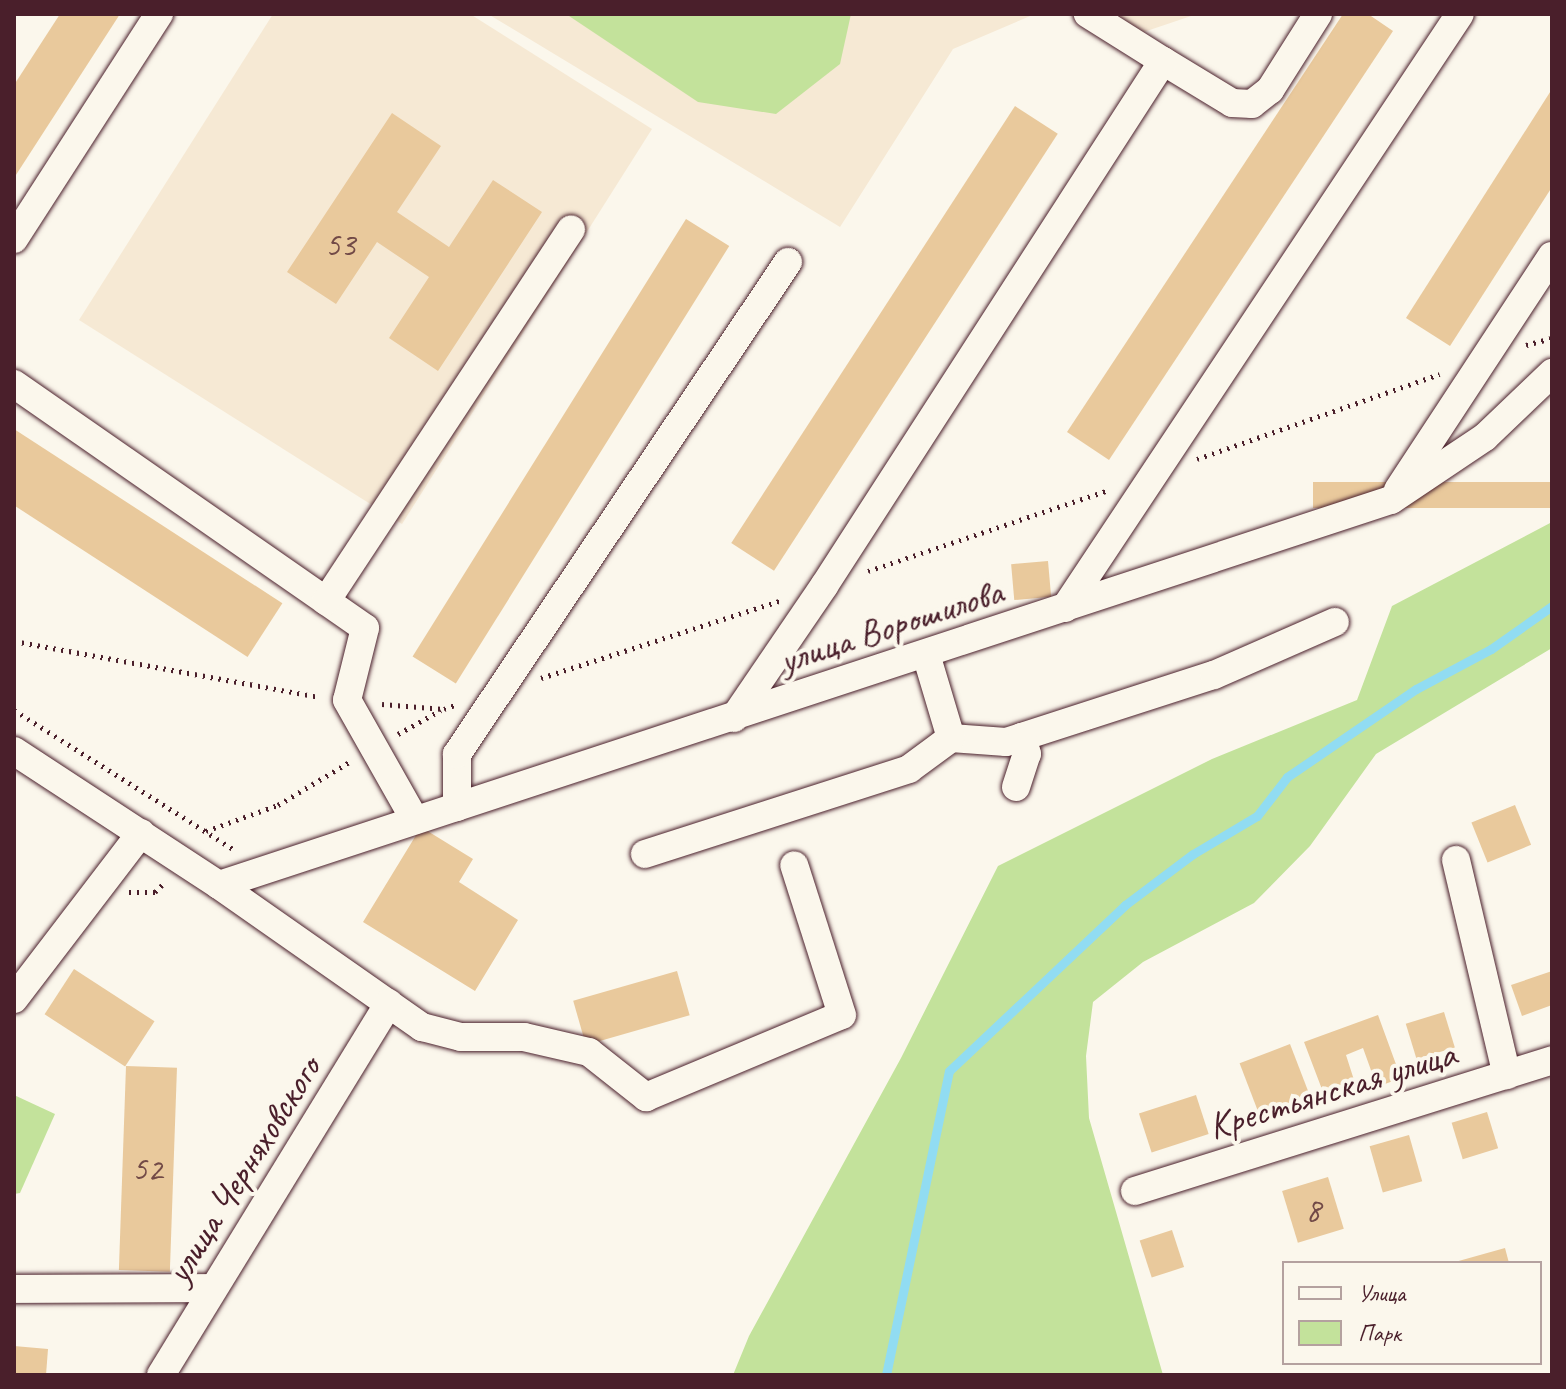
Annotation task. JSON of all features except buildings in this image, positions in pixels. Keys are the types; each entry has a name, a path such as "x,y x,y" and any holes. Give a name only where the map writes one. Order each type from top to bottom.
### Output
{"street":[{"path":"14,239 159,14"},
{"path":"1088,14 1232,103 1252,104 1270,90 1318,14"},
{"path":"1065,608 1460,14"},
{"path":"734,718 824,586 1163,61"},
{"path":"326,601 571,229"},
{"path":"1391,500 1552,256"},
{"path":"457,807 457,754 788,262"},
{"name":"улица Ворошилова","path":"219,885 1391,500 1485,437 1552,373"},
{"path":"14,384 365,628 347,700 415,820"},
{"path":"645,854 909,769 951,738 1006,742 1214,675 1335,622"},
{"path":"926,654 951,738"},
{"path":"1016,787 1027,754 1022,737"},
{"path":"14,751 219,885 422,1027 461,1037 524,1037 589,1052 646,1097 842,1015 794,865"},
{"path":"14,999 141,833"},
{"path":"1456,860 1507,1075"},
{"name":"улица Черняховского","path":"161,1375 389,1003"},
{"name":"Крестьянская улица","path":"1135,1191 1552,1060"},
{"path":"14,1289 213,1288"}],"path":[{"path":"499,692 824,586"},
{"path":"14,641 347,700 444,709"},
{"path":"14,710 205,832 278,805 374,747 458,704"},
{"path":"96,891 155,892 174,873"}],"shaded area":[{"path":"273,14 470,14 652,129 402,524 79,320"},
{"path":"488,14 1035,14 953,49 840,227"},
{"path":"1081,14 1197,14 1126,38"}],"green space":[{"path":"566,14 851,14 840,64 776,114 698,102"},
{"path":"1552,522 1552,648 1376,754 1310,846 1254,903 1143,962 1093,1002 1086,1056 1089,1118 1163,1375 733,1375 749,1336 901,1058 998,866 1212,759 1357,700 1392,606"},
{"path":"14,1095 55,1114 20,1193 14,1194"}],"waterway":[{"path":"886,1375 949,1071 1125,905 1193,854 1257,816 1287,777 1416,689 1491,649 1552,606"}]}
